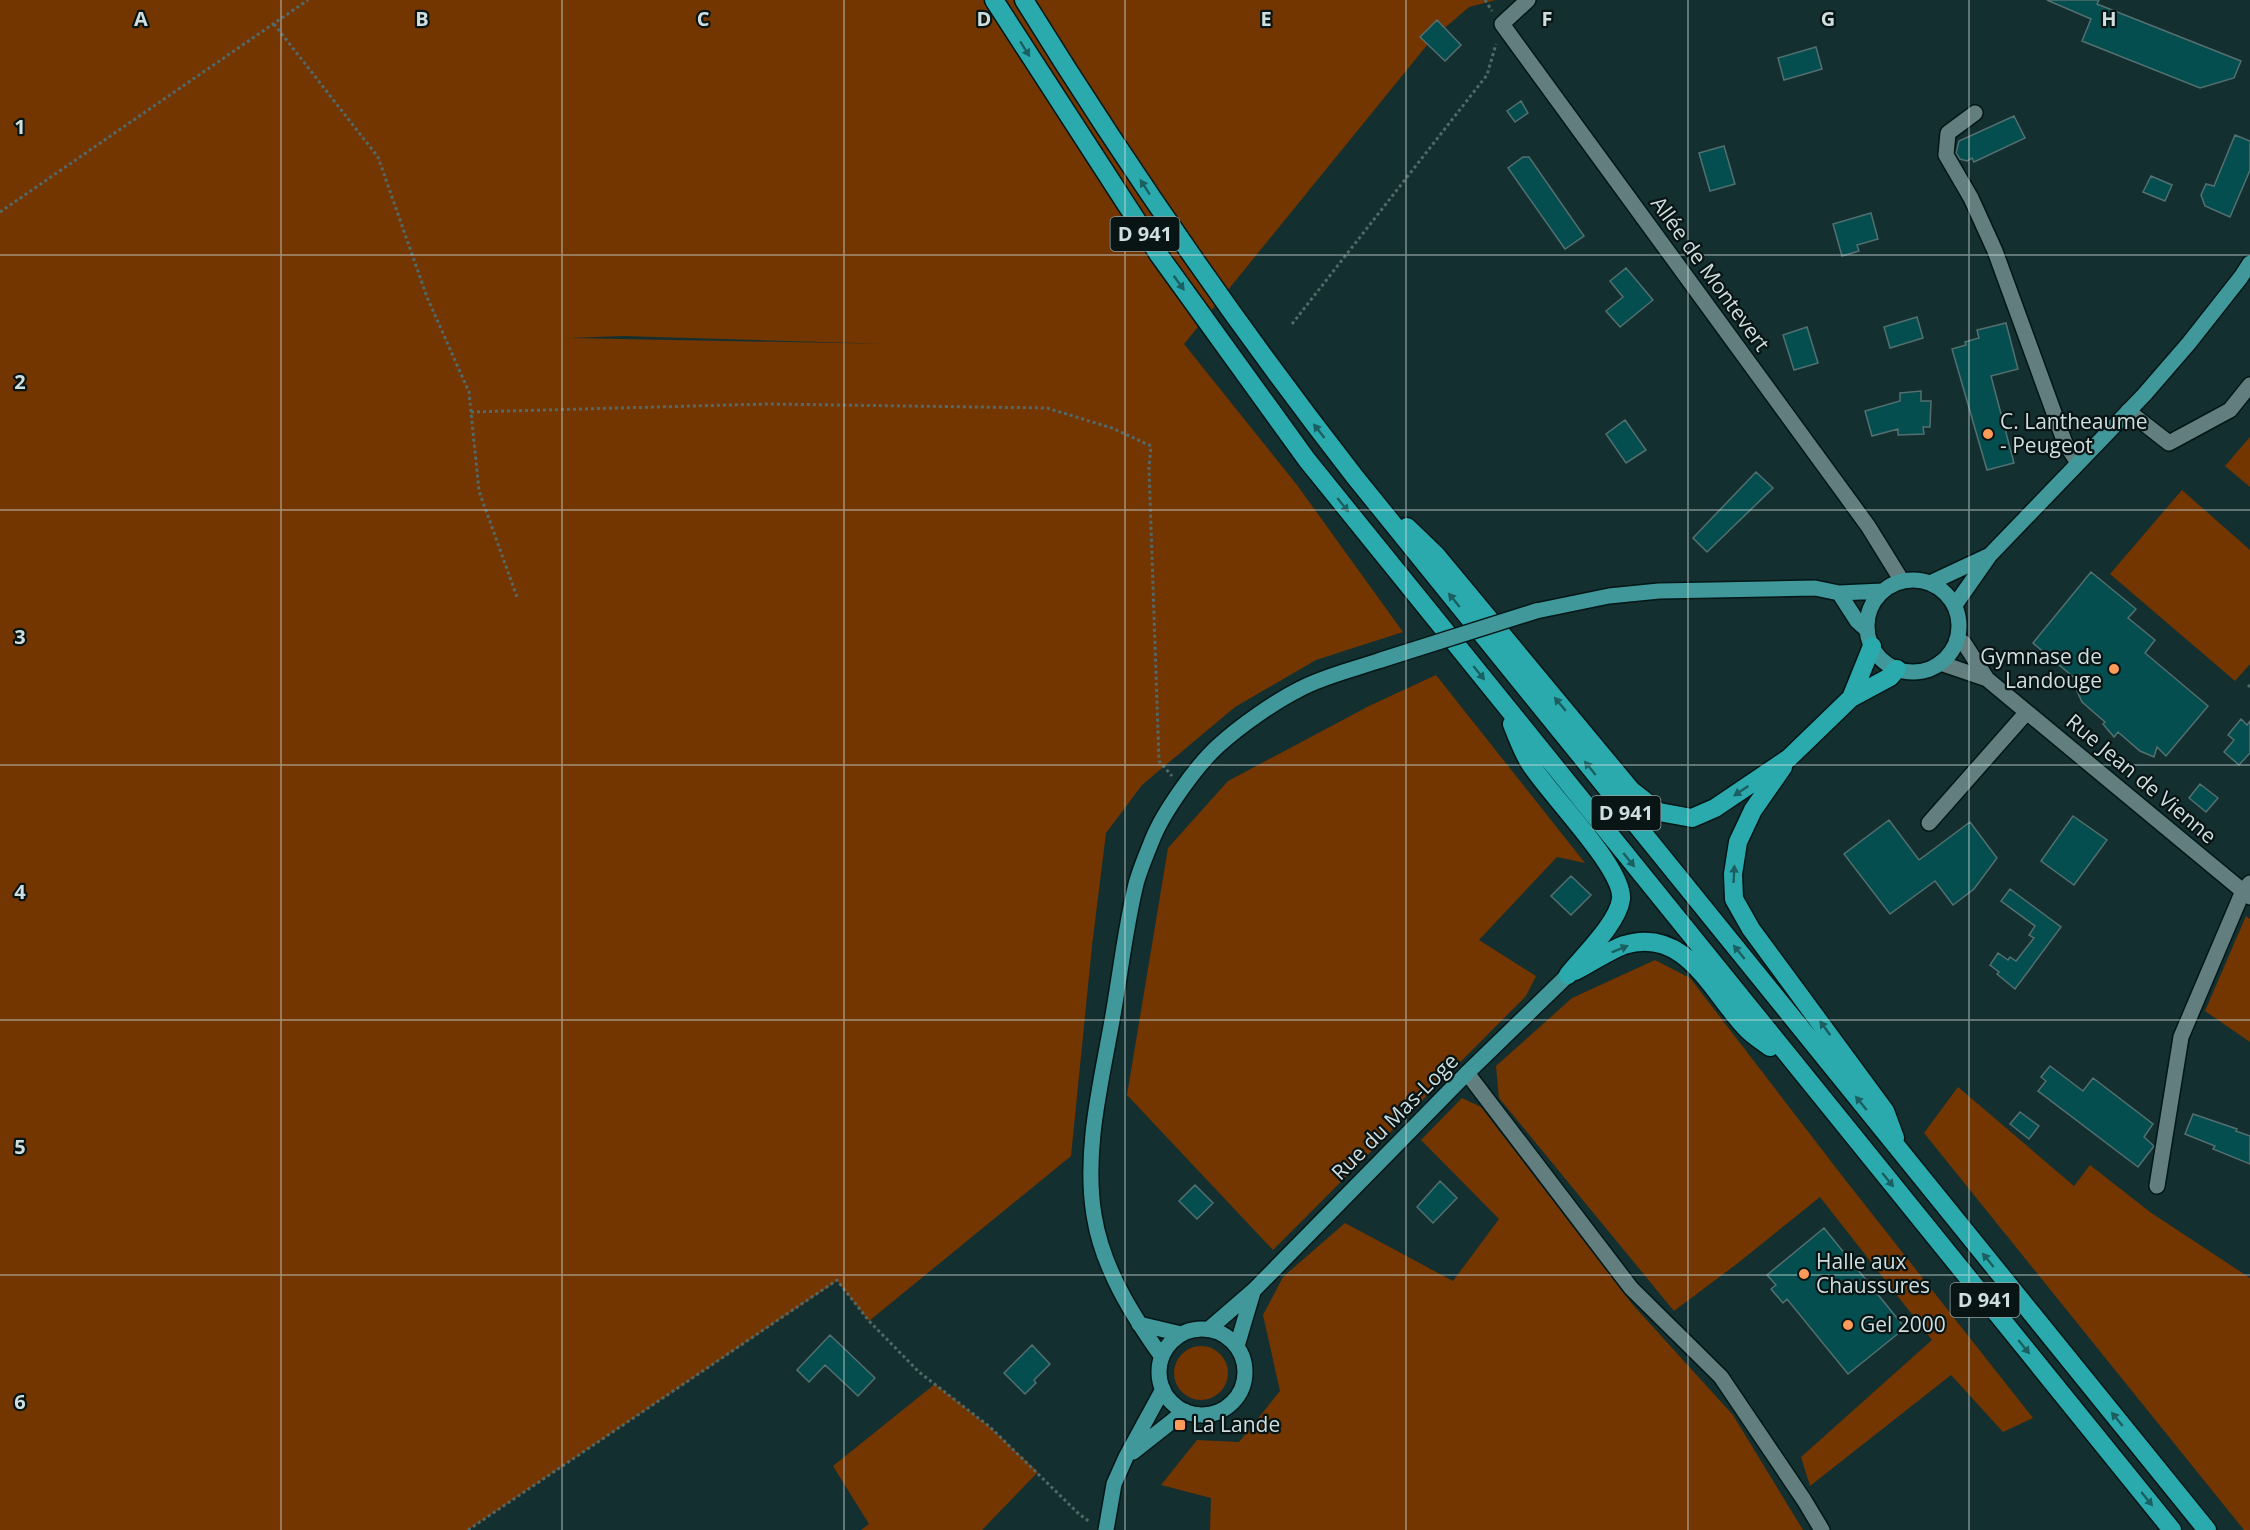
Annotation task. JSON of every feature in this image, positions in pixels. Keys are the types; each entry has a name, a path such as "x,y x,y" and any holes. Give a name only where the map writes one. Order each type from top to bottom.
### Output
{"highway":[{"name":"D 941","path":"994,0 1159,255 1307,460 2172,1530"},
{"name":"D 941","path":"1024,0 1182,242 1286,388 1354,477 2207,1530"},
{"path":"1354,477 1436,555 1631,790 1659,812 1692,818 1715,808 1789,758 1851,698 1890,677 1897,669"},
{"path":"1851,698 1869,638"},
{"path":"1500,700 1529,762 1604,860 1617,881 1621,899 1612,920 1568,975"},
{"path":"1789,758 1753,810 1738,842 1733,874 1734,899 1751,929 1886,1111 1899,1149"},
{"path":"1568,975 1624,945 1650,942 1673,948 1697,967 1746,1028 1798,1069"}],"main road":[{"path":"1955,605 1990,555 2128,411 2189,343 2250,263"},
{"path":"1930,583 1990,555"},
{"path":"1162,1357 1139,1324 1117,1285 1102,1248 1094,1216 1090,1176 1095,1124 1136,883 1154,835 1182,789 1217,747 1246,723 1300,688 1536,611 1609,596 1659,591 1815,588 1839,593 1883,591 1902,581 1914,579 1930,583 1946,593 1955,605 1959,622 1957,639 1951,652 1931,668 1916,672 1897,669 1881,658 1839,593"},
{"path":"1869,638 1870,610 1883,591"},
{"name":"Rue du Mas-Loge","path":"1209,1329 1254,1290 1467,1073 1568,975"},
{"name":"Rue du Mas-Loge","path":"1237,1346 1254,1290"},
{"path":"1139,1324 1181,1334"},
{"path":"1196,1329 1209,1329 1223,1334 1237,1346 1244,1359 1245,1377 1235,1400 1224,1409 1210,1414 1199,1414 1185,1411 1171,1401 1163,1389 1160,1375 1162,1357 1170,1344 1181,1334 1196,1329"},
{"path":"1100,1527 1114,1484 1126,1457 1163,1389"},
{"path":"1126,1457 1185,1411"}],"street":[{"path":"1502,24 1528,0"},
{"name":"Allée de Montevert","path":"1502,24 1868,526 1902,581"},
{"path":"1975,112 1948,133 1946,155 1971,198 1995,251 2066,443 2078,464"},
{"path":"2128,411 2169,443 2230,410 2250,385"},
{"name":"Rue Jean de Vienne","path":"1957,639 1964,643 1987,680 2248,890"},
{"path":"1940,663 1987,680"},
{"path":"1929,823 2027,712"},
{"path":"2157,1186 2181,1037 2248,890"},
{"path":"1467,1073 1631,1288 1721,1377 1822,1530"}],"path":[{"path":"0,212 308,0"},
{"path":"274,24 378,157 427,297 469,392 479,491 517,597"},
{"path":"1292,324 1487,75 1502,24"},
{"path":"471,412 767,404 1047,408 1112,428 1151,446 1149,468 1159,761 1182,789"},
{"path":"468,1530 837,1280 869,1321 919,1372 990,1427 1079,1514 1100,1527"}],"shaded area":[{"path":"0,0 1496,0 1469,7 1432,39 1184,344 1297,485 1403,632 1316,660 1235,707 1142,785 1106,833 1071,1156 869,1321 837,1281 468,1530 0,1530","holes":["623,336 888,344 569,338"]},
{"path":"2250,437 2250,487 2225,466"},
{"path":"2182,490 2250,550 2250,664 2235,681 2110,574"},
{"path":"1436,675 1585,863 1557,857 1479,940 1536,976 1526,996 1273,1250 1127,1095 1168,848 1228,781 1369,706"},
{"path":"2246,916 2250,919 2250,1042 2205,1011"},
{"path":"1655,960 1690,978 2033,1418 2003,1432 1951,1375 1810,1486 1801,1457 1932,1340 1820,1197 1674,1311 1499,1098 1496,1066 1572,998"},
{"path":"1958,1087 2074,1186 2090,1165 2150,1212 2250,1278 2250,1530 2244,1530 1924,1133"},
{"path":"1462,1098 1481,1107 1633,1305 1733,1415 1803,1530 1210,1530 1211,1498 1161,1485 1197,1440 1239,1442 1280,1391 1263,1315 1283,1277 1345,1223 1453,1281 1499,1219 1421,1140"},
{"path":"1201,1346 1211,1348 1220,1354 1226,1363 1228,1373 1226,1383 1220,1392 1211,1398 1201,1400 1191,1398 1182,1392 1176,1383 1174,1373 1176,1363 1182,1354 1191,1348"},
{"path":"935,1384 990,1427 1038,1472 982,1530 861,1530 869,1524 833,1466"}],"building":[{"path":"2047,0 2099,0 2097,4 2241,61 2234,78 2200,88 2082,41 2091,19"},
{"path":"1437,20 1461,45 1445,61 1420,37"},
{"path":"1816,47 1822,69 1784,80 1778,58"},
{"path":"1521,101 1528,113 1515,122 1507,111"},
{"path":"2014,116 2025,138 1974,162 1972,158 1967,161 1960,159 1956,153 1959,141"},
{"path":"2235,135 2250,141 2250,170 2230,217 2205,206 2201,195 2206,184 2214,186"},
{"path":"1724,146 1735,184 1710,191 1699,153"},
{"path":"1523,157 1529,157 1584,236 1565,249 1508,168"},
{"path":"2151,176 2172,185 2165,201 2143,192"},
{"path":"1871,213 1878,239 1857,245 1859,251 1842,256 1833,224"},
{"path":"1626,268 1653,300 1620,327 1606,311 1623,297 1610,281"},
{"path":"1917,317 1923,338 1890,348 1884,327"},
{"path":"2006,323 2018,369 1991,376 2014,463 1987,470 1952,349 1979,338 1977,330"},
{"path":"1807,327 1818,363 1794,370 1783,335"},
{"path":"1921,391 1921,401 1931,401 1930,427 1923,427 1924,434 1898,435 1898,429 1872,436 1865,411 1900,401 1900,393"},
{"path":"1625,420 1646,450 1626,463 1606,434"},
{"path":"1756,472 1773,488 1707,552 1693,538"},
{"name":"Gymnase de Landouge","path":"2091,572 2136,609 2128,618 2155,640 2145,653 2208,706 2166,756 2157,747 2154,757 2140,751 2118,732 2114,737 2103,724 2105,722 2082,702 2077,691 2084,686 2033,643"},
{"path":"2241,719 2247,725 2250,721 2250,753 2239,765 2224,752 2234,740 2228,735"},
{"path":"2200,784 2218,798 2206,812 2189,798"},
{"path":"2073,816 2107,840 2074,885 2041,861"},
{"path":"1889,820 1919,860 1970,822 1997,858 1974,889 1953,905 1935,881 1890,914 1844,854"},
{"path":"1571,876 1591,895 1571,915 1551,896"},
{"path":"2010,889 2061,927 2015,989 1990,965 1998,953 2008,960 2010,957 2016,961 2034,938 2029,935 2035,926 2001,901"},
{"path":"2050,1066 2083,1091 2093,1078 2153,1124 2144,1137 2154,1146 2138,1167 2038,1091 2046,1081 2041,1077"},
{"path":"2020,1112 2039,1126 2029,1139 2010,1124"},
{"path":"2193,1114 2237,1129 2236,1131 2250,1136 2250,1164 2213,1149 2215,1146 2185,1134"},
{"path":"1440,1181 1457,1198 1433,1223 1417,1207"},
{"path":"1195,1185 1213,1203 1197,1219 1179,1201"},
{"path":"1824,1228 1905,1328 1848,1374 1787,1299 1783,1303 1771,1289 1776,1285 1767,1275"},
{"path":"830,1335 875,1378 858,1396 825,1365 809,1382 797,1370"},
{"path":"1032,1345 1050,1364 1034,1380 1036,1383 1025,1394 1004,1373"}],"place":[{"name":"C. Lantheaume - Peugeot","path":"1988,434"},
{"name":"Gymnase de Landouge","path":"2114,669"},
{"name":"Halle aux Chaussures","path":"1804,1274"},
{"name":"Gel 2000","path":"1848,1325"},
{"name":"La Lande","path":"1180,1425"}]}
